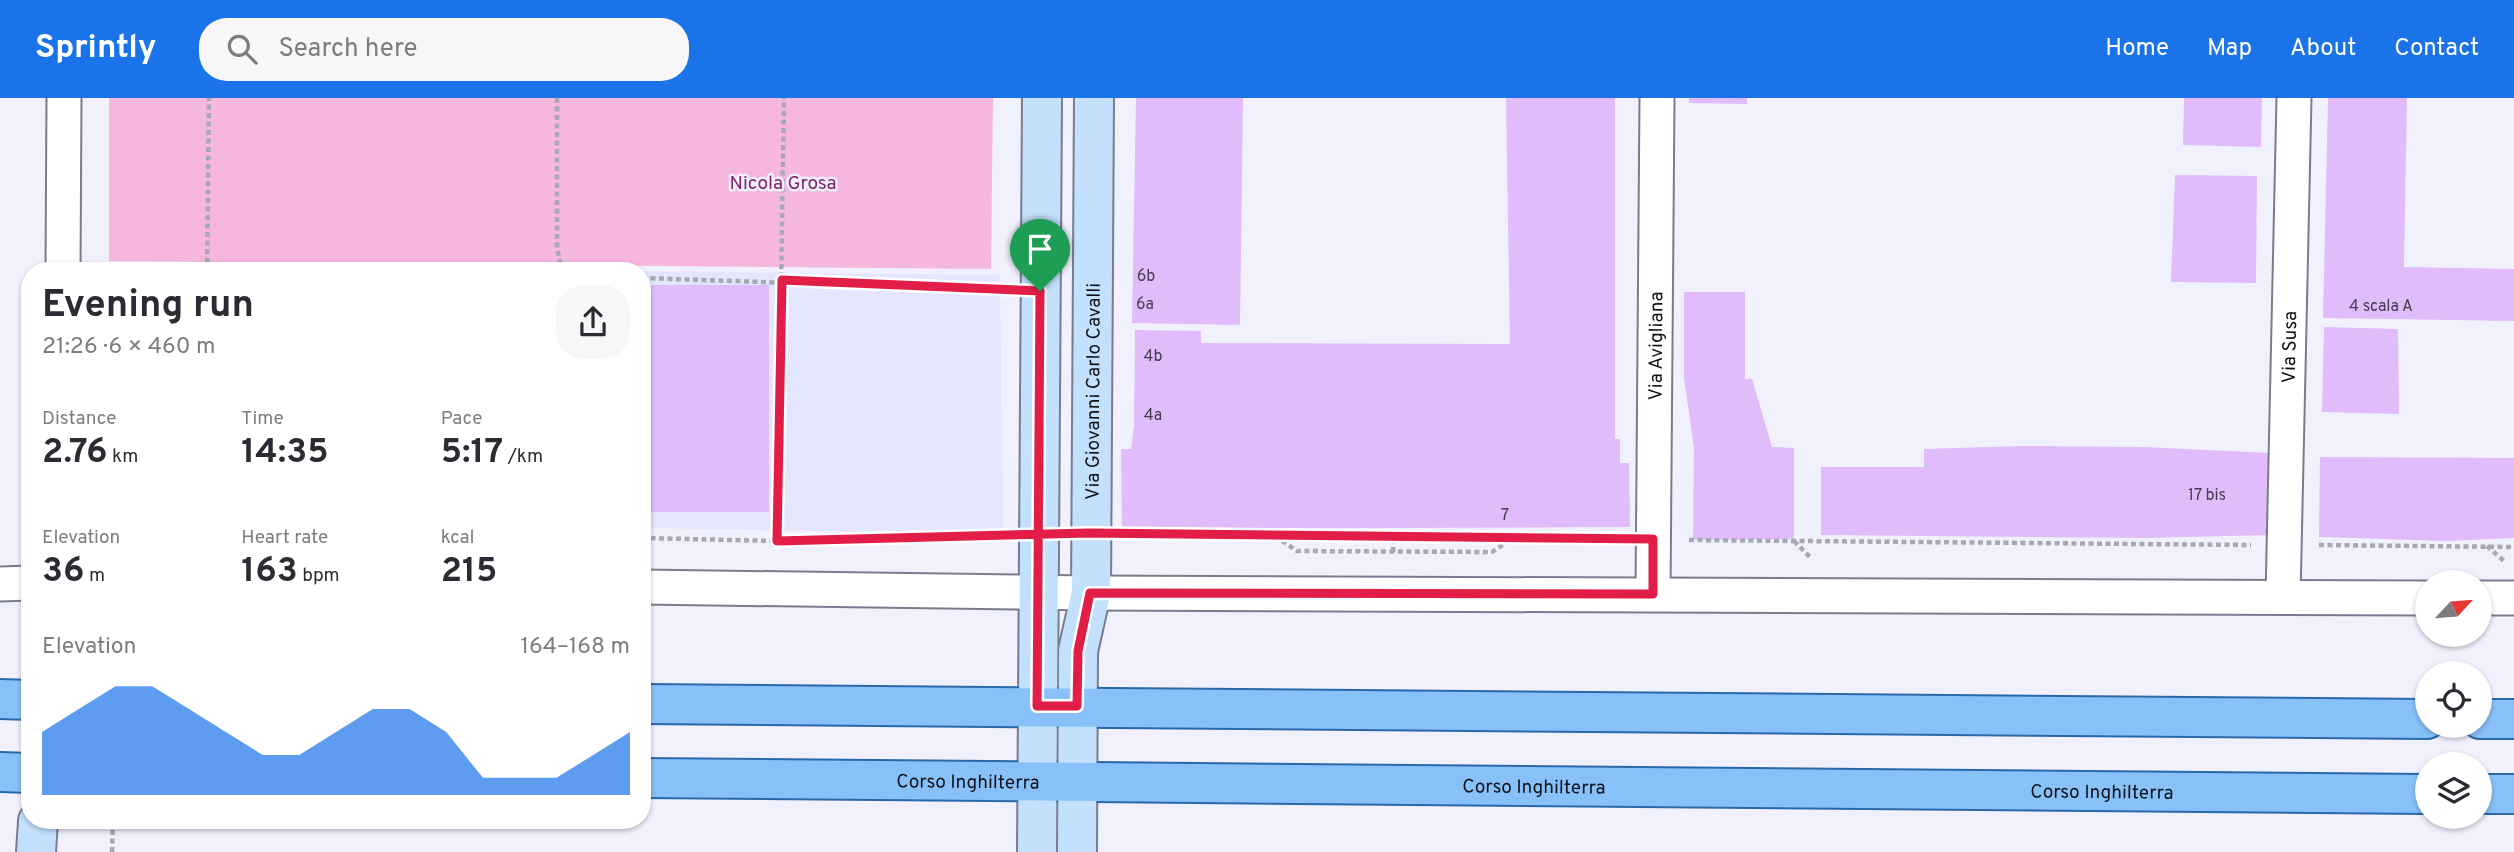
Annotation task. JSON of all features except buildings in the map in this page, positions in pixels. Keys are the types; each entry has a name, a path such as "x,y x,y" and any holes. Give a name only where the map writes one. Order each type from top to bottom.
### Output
{"main road":[{"path":"0,699 21,699"},
{"path":"651,704 2415,719"},
{"path":"2492,719 2514,719"},
{"path":"0,772 21,773"},
{"name":"Corso Inghilterra","path":"651,778 2415,794"},
{"path":"2492,794 2514,794"}],"street":[{"path":"63,262 64,98"},
{"path":"1037,852 1042,98"},
{"name":"Via Giovanni Carlo Cavalli","path":"1077,852 1078,651 1090,593 1094,98"},
{"name":"Via Avigliana","path":"1653,594 1657,98"},
{"name":"Via Susa","path":"2283,597 2294,98"},
{"path":"0,584 21,583"},
{"path":"651,587 1090,593 2415,598"},
{"path":"2492,598 2514,598"},
{"path":"36,852 37,829"}],"path":[{"path":"207,262 209,98"},
{"path":"557,98 557,248 560,262"},
{"path":"777,541 784,98"},
{"path":"651,278 782,280 1040,291"},
{"path":"1089,533 2514,547"},
{"path":"651,538 777,541 1039,535"},
{"path":"1275,536 1297,551 1393,552 1492,552 1513,538"},
{"path":"1393,552 1394,537"},
{"path":"1793,540 1809,559"},
{"path":"2487,547 2509,565"},
{"path":"112,852 113,829"}],"shaded area":[{"path":"651,271 1000,275 1003,534 651,528"}],"green space":[{"name":"Nicola Grosa","path":"109,98 993,98 991,269 651,266 651,262 109,261"}],"route":[{"path":"1040,291 782,280 777,541 1039,535 1089,533 1653,539 1653,594 1090,593 1078,651 1077,706 1037,706 1039,535 1040,291"}]}
